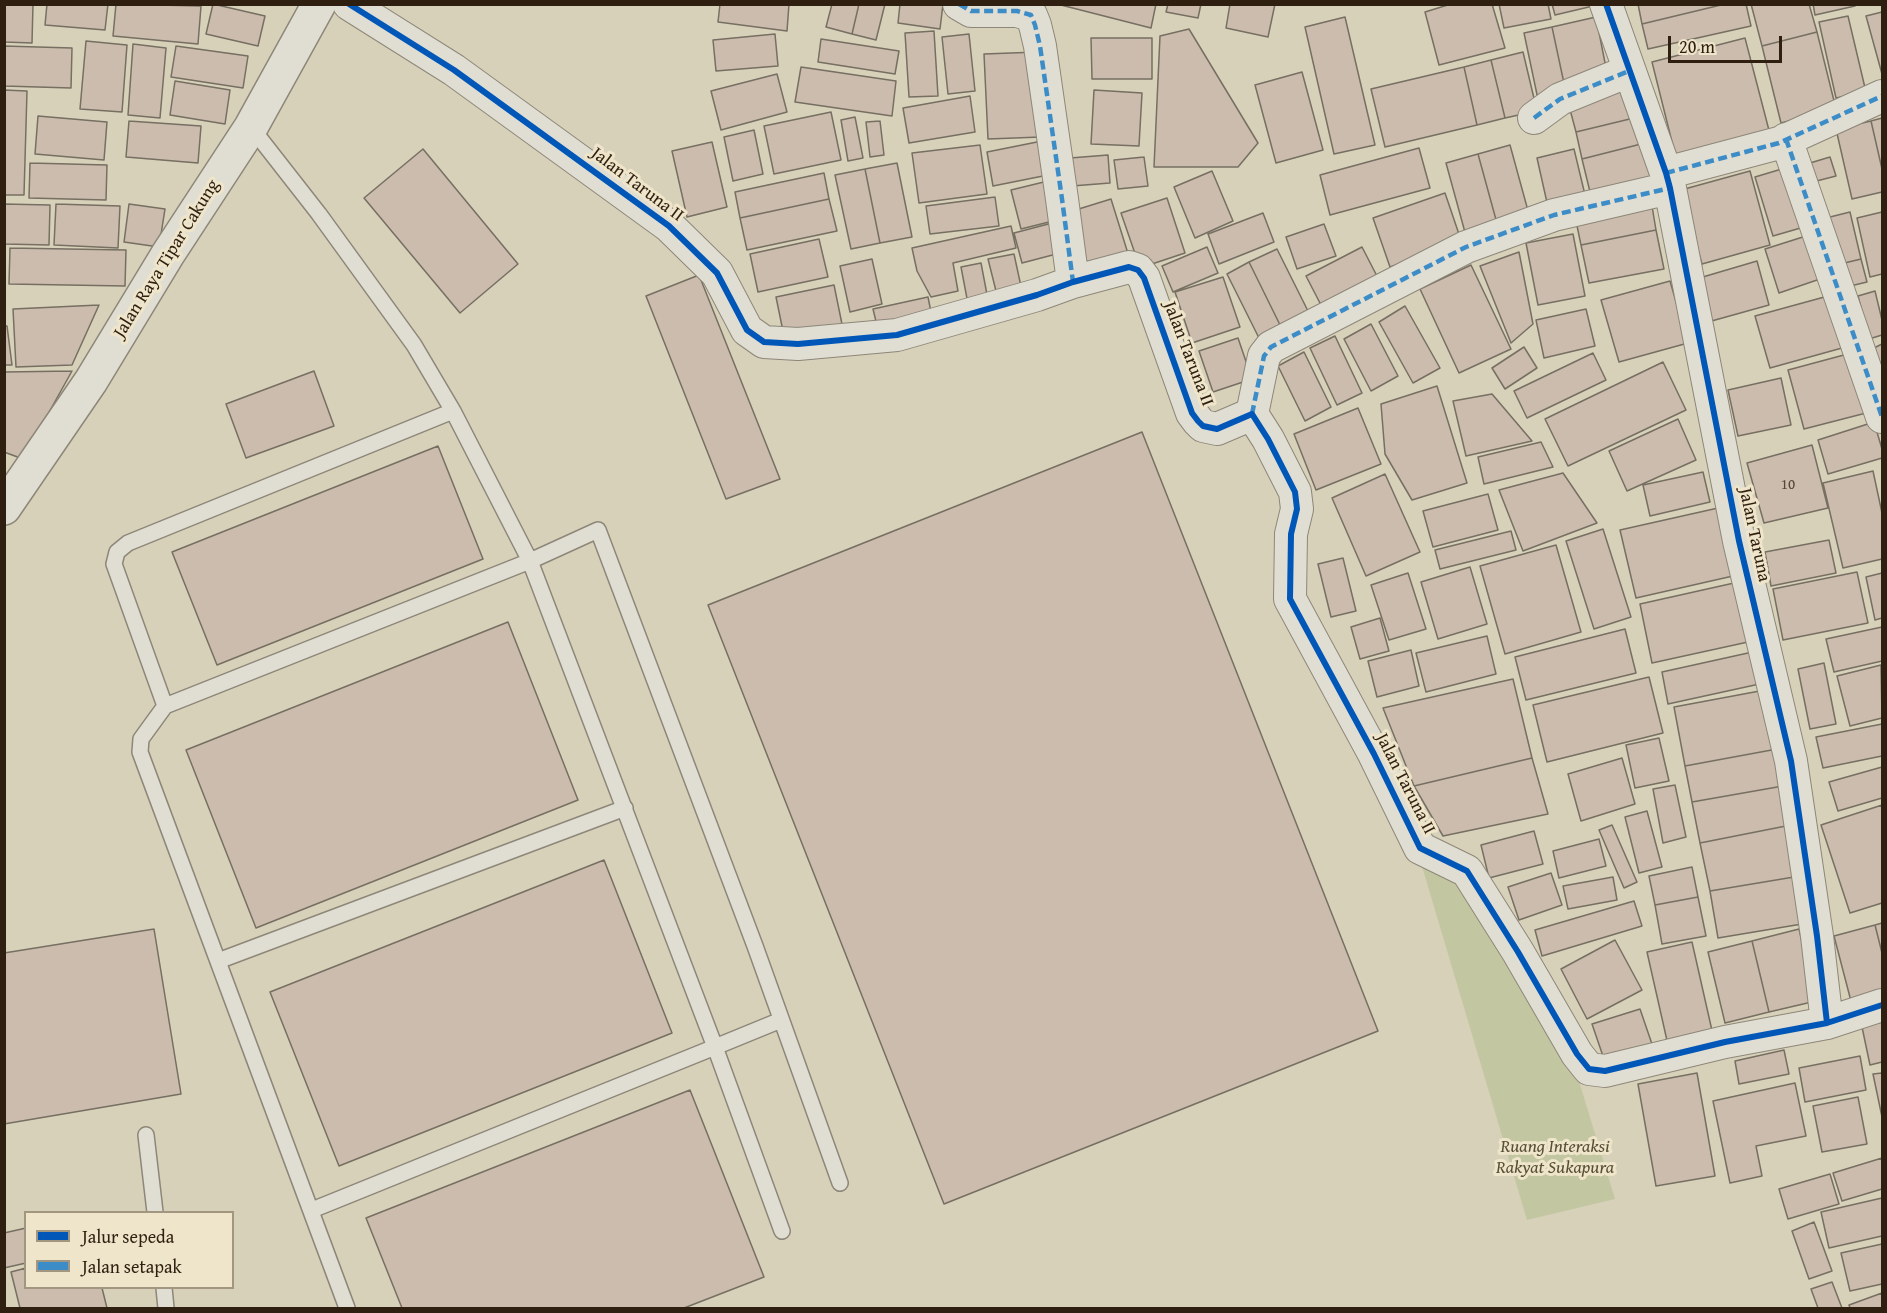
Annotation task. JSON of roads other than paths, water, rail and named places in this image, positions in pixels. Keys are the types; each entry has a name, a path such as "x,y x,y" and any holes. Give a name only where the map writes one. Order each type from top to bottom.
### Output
{"street":[{"name":"Jalan Raya Tipar Cakung","path":"4,508 91,381 168,254 251,127 319,4"},
{"name":"Jalan Taruna II","path":"349,4 454,70 669,226 717,273 747,330 764,342 798,344 897,335 1037,295 1073,282 1129,267 1138,270 1144,278 1192,413 1203,426 1217,429 1251,414 1268,439 1295,492 1297,509 1291,534 1290,599 1374,754 1420,848 1467,871 1518,952 1577,1054 1589,1069 1605,1071 1725,1042 1827,1023"},
{"path":"959,4 971,11 1017,11 1031,15 1040,46 1073,282"},
{"name":"Jalan Taruna","path":"1606,4 1668,180 1739,541 1791,761 1817,936 1827,1023"},
{"path":"1534,118 1560,99 1629,70"},
{"path":"1251,414 1264,356 1271,347 1466,247 1554,214 1668,180 1779,143 1882,96"},
{"path":"1786,139 1882,417"},
{"path":"1827,1023 1882,1005"}],"lane":[{"path":"251,127 319,214 414,345 453,411 530,561 715,1047 782,1231"},
{"path":"165,706 114,564 117,552 128,543 453,411"},
{"path":"347,1308 140,752 141,739 165,706 530,561 598,530 840,1183"},
{"path":"218,961 625,808"},
{"path":"312,1210 781,1020"},
{"path":"146,1136 155,1211"},
{"path":"164,1289 166,1308"}],"park label":[{"name":"Ruang Interaksi Rakyat Sukapura","path":"1555,1157"}]}
